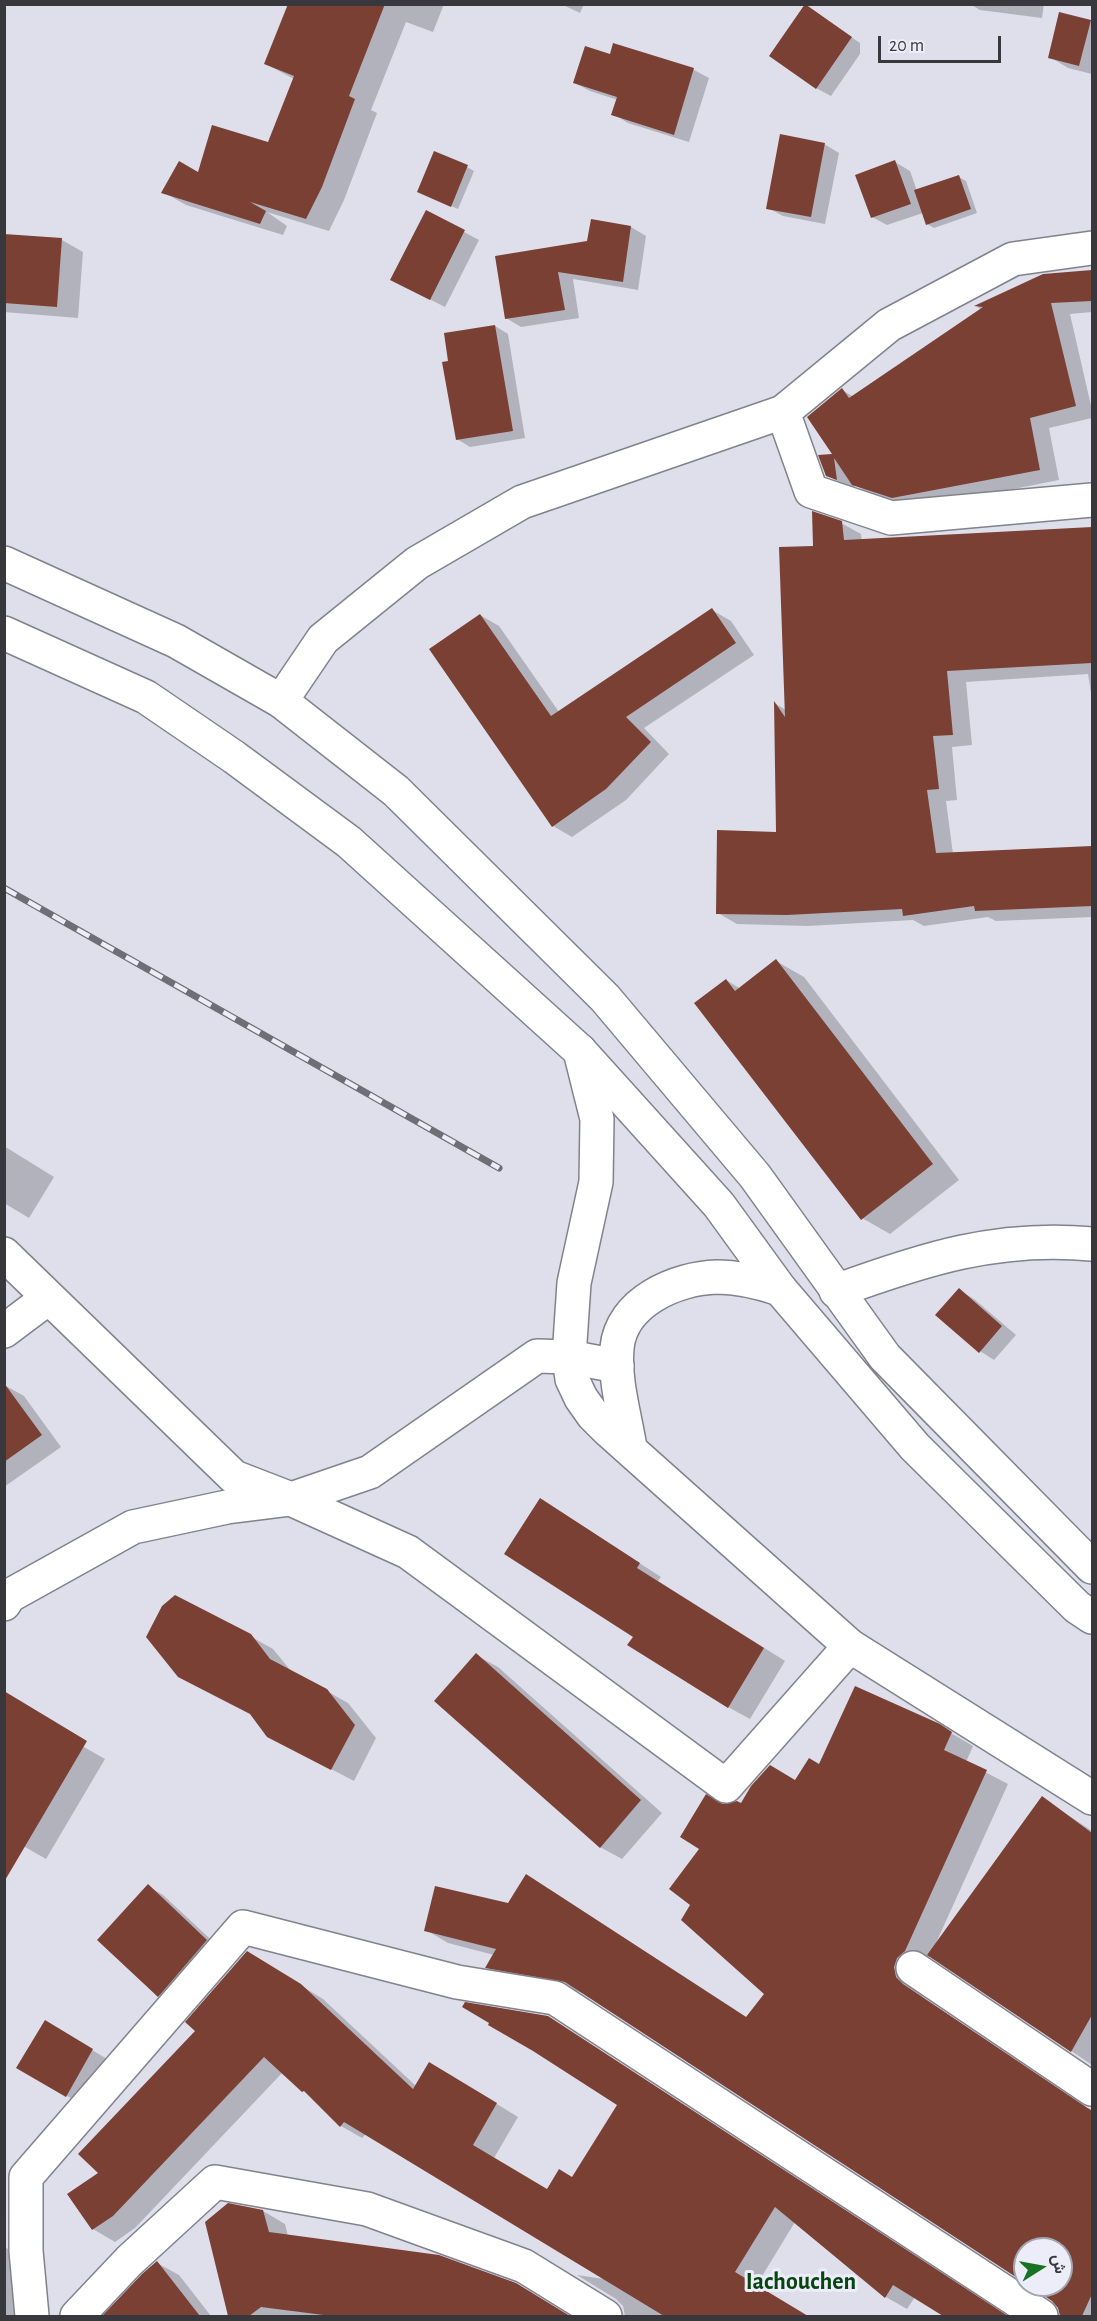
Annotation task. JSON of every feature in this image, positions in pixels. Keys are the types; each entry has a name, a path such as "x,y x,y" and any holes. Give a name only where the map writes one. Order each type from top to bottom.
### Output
{"main road":[{"path":"281,701 323,639 417,563 522,502 783,412 889,325 982,275 1013,259 1092,248"},
{"path":"783,412 811,491 891,518 1092,500"},
{"path":"4,563 176,641 281,701 396,791 605,998 755,1176 885,1357 1092,1567"},
{"path":"4,633 147,698 234,756 349,842 580,1051 718,1205 780,1288 915,1447 1077,1607 1092,1617"},
{"path":"580,1051 597,1119 596,1182 574,1283 568,1357 572,1379 581,1398 593,1415 850,1646 1092,1798"},
{"path":"836,1291 888,1272 962,1250 1003,1244 1044,1242 1092,1244"},
{"path":"4,1254 234,1477 291,1499 408,1552 726,1786 850,1646"},
{"path":"630,1448 617,1366 617,1346 622,1328 639,1305 682,1283 715,1277 748,1279 780,1288"},
{"path":"4,1330 48,1298"},
{"path":"4,1604 9,1596 133,1527 227,1507 291,1499 370,1472 537,1356 568,1357 617,1366"},
{"path":"32,2316 26,2251 26,2176 243,1927 457,1982 555,1998 1041,2316"},
{"path":"913,1968 1092,2089"},
{"path":"77,2316 129,2261 215,2182 367,2209 524,2266 605,2316"}],"building":[{"path":"288,4 385,4 349,96 355,99 322,187 306,219 250,202 266,211 260,224 161,193 179,161 198,172 212,125 268,142 294,76 264,64"},
{"path":"805,4 852,37 816,89 769,56"},
{"path":"1059,12 1091,20 1079,66 1048,58"},
{"path":"613,43 694,68 674,135 611,115 617,97 573,83 585,46 610,54"},
{"path":"780,134 825,143 811,217 766,209"},
{"path":"434,151 468,165 451,207 417,192"},
{"path":"895,160 911,204 871,218 855,175"},
{"path":"959,175 971,209 926,225 914,190"},
{"path":"426,210 465,230 430,300 390,280"},
{"path":"591,219 631,226 623,282 558,272 565,310 505,319 495,256 587,241"},
{"path":"4,234 62,238 57,307 4,303"},
{"path":"1092,270 1092,301 1051,303 1076,406 1030,418 1040,470 892,498 852,485 834,458 837,480 826,476 818,455 832,454 807,417 842,388 849,398 983,307 974,306 1043,274"},
{"path":"495,325 513,431 456,440 442,362 448,361 444,333"},
{"path":"812,511 842,521 844,540 1092,527 1092,663 947,671 953,735 933,736 939,789 927,790 936,853 1092,846 1092,906 975,911 974,906 903,916 902,909 787,915 716,914 717,830 776,832 774,701 785,717 779,547 813,546"},
{"path":"712,608 736,643 626,717 651,742 606,789 552,827 429,649 480,614 551,716"},
{"path":"776,959 933,1164 861,1220 694,1003 726,979 735,991"},
{"path":"959,1288 1002,1326 979,1353 935,1315"},
{"path":"4,1383 42,1435 4,1462"},
{"path":"540,1498 640,1563 637,1568 764,1648 728,1708 627,1645 633,1637 504,1554"},
{"path":"175,1595 251,1634 270,1659 327,1689 355,1725 331,1770 267,1737 250,1714 178,1677 146,1637 162,1606"},
{"path":"476,1653 641,1800 600,1848 434,1701"},
{"path":"855,1686 940,1724 952,1732 944,1750 987,1770 905,1951 897,1958 894,1967 896,1977 903,1984 1092,2111 1092,2294 1082,2316 1060,2316 1058,2308 1046,2297 1073,2297 1073,2237 1013,2237 1013,2275 565,1982 485,1968 496,1949 424,1931 435,1886 508,1903 526,1874 746,2017 764,1994 681,1920 690,1905 669,1889 699,1849 680,1837 706,1794 723,1804 737,1801 741,1803 751,1786 770,1765 795,1780 809,1758 819,1764"},
{"path":"4,1691 87,1741 4,1882"},
{"path":"1042,1796 1092,1833 1092,2015 1071,2052 927,1955"},
{"path":"148,1884 207,1940 158,1997 97,1940"},
{"path":"247,1951 301,1984 413,2089 429,2062 497,2103 473,2145 547,2189 559,2169 572,2177 617,2105 488,2025 489,2023 462,2007 465,2002 548,2016 1008,2316 943,2316 893,2285 885,2298 775,2207 735,2272 808,2316 664,2316 344,2122 340,2127 304,2091 302,2092 264,2057 113,2216 92,2230 67,2194 98,2173 78,2154 195,2031 185,2022"},
{"path":"45,2020 93,2049 66,2097 16,2068"},
{"path":"228,2203 263,2210 269,2232 439,2255 516,2283 570,2316 331,2316 261,2307 249,2316 228,2316 205,2222"},
{"path":"157,2261 200,2316 102,2316 142,2274"}],"railway":[{"path":"4,888 499,1168"}],"district":[{"name":"Iachouchen","path":"801,2282"}]}
